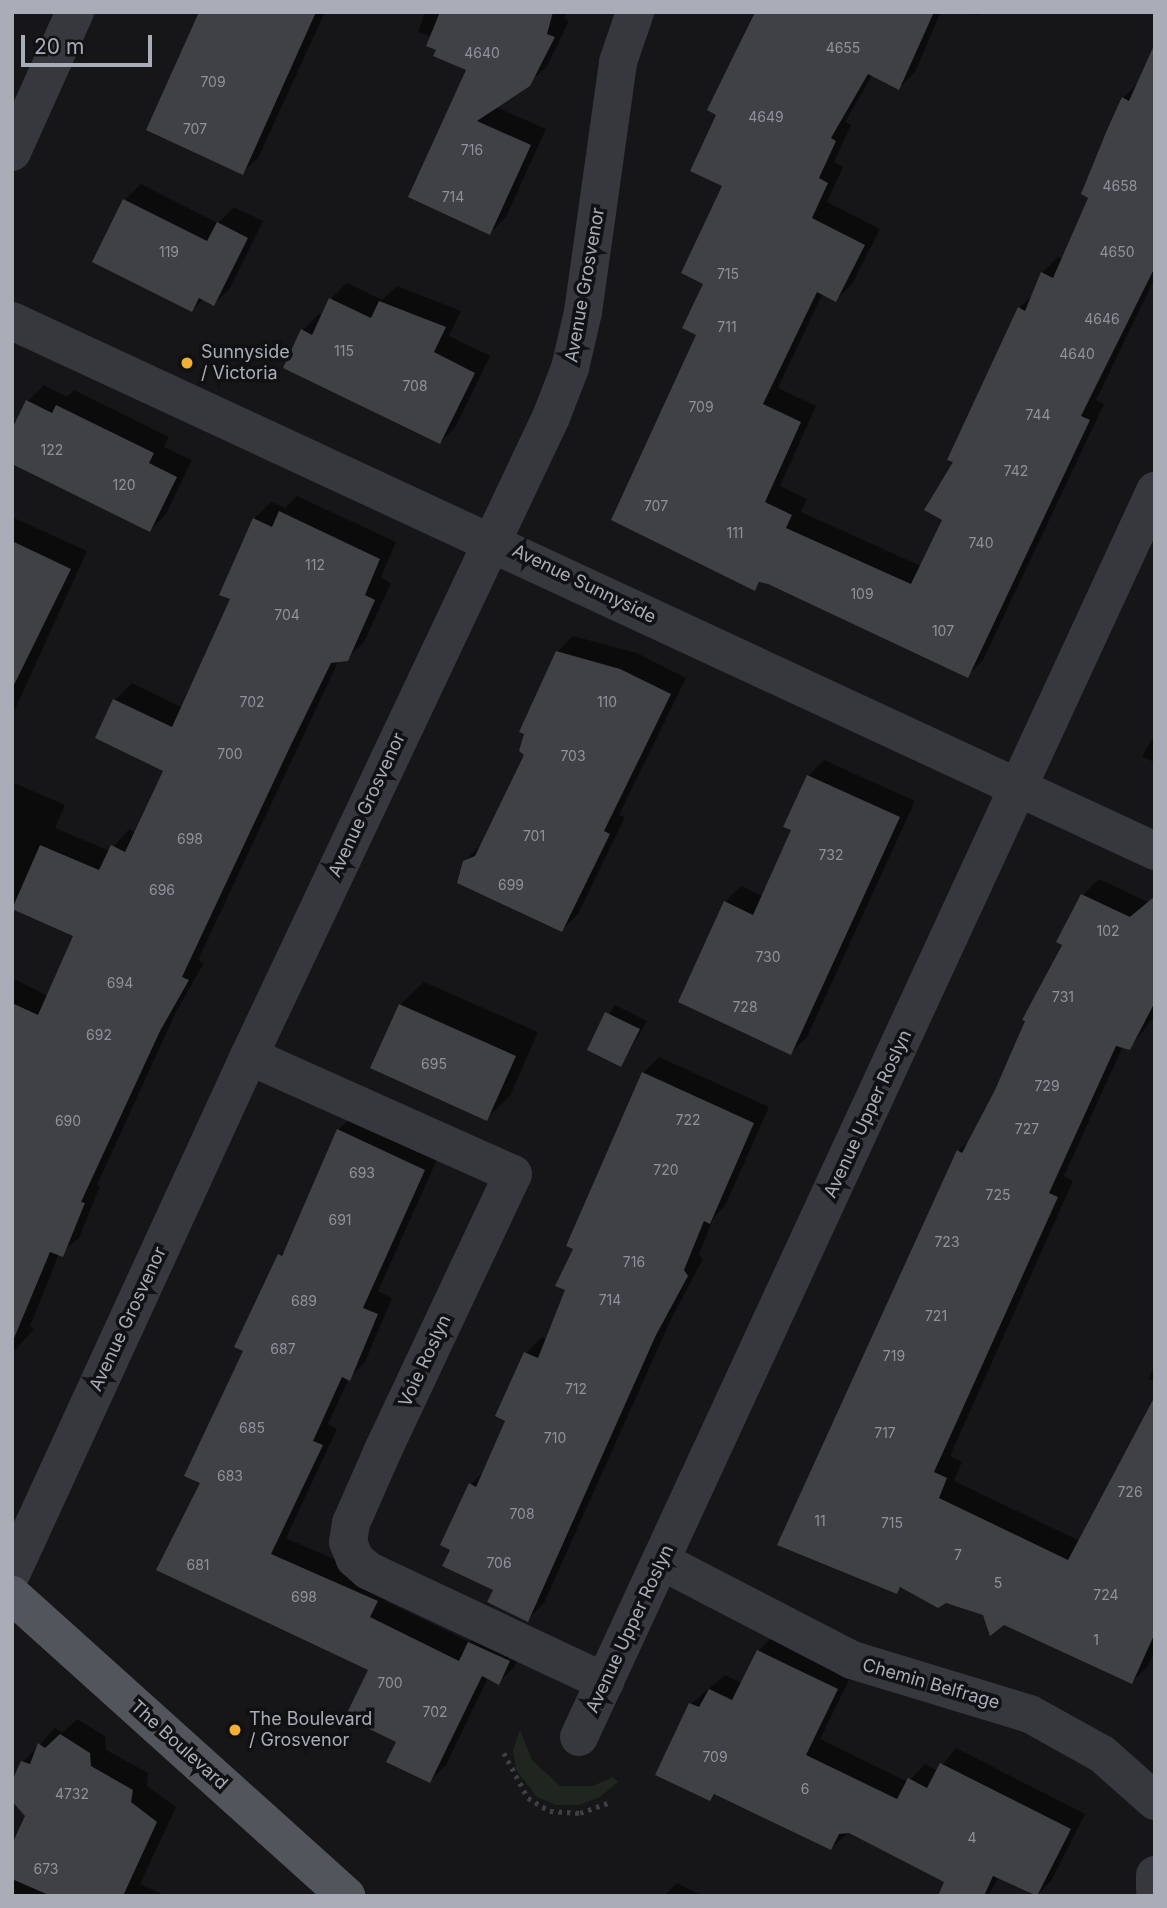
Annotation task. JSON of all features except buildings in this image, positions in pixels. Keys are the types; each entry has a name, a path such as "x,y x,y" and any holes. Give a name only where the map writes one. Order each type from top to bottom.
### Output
{"main road":[{"name":"The Boulevard","path":"12,1595 346,1896"}],"street":[{"path":"12,152 75,12"},
{"name":"Avenue Grosvenor","path":"12,1572 570,368 595,244 618,62 635,12"},
{"name":"Avenue Sunnyside","path":"12,321 492,540 786,681 1019,786 1155,851"},
{"name":"Avenue Upper Roslyn","path":"579,1737 1155,491"},
{"name":"Voie Roslyn","path":"249,1056 513,1174 384,1448 351,1523 348,1542 355,1559 369,1571 605,1682"},
{"name":"Chemin Belfrage","path":"661,1561 852,1660 1030,1714 1102,1754 1155,1801"},
{"path":"1155,1875 1155,1889"}],"path":[{"path":"504,1753 527,1798 550,1811 580,1813 610,1802"}],"shaded area":[{"path":"520,1730 532,1760 560,1786 593,1786 613,1777 618,1782 600,1797 579,1805 556,1805 537,1797 516,1770 513,1750"}],"place":[{"name":"Sunnyside / Victoria","path":"187,363"},
{"name":"The Boulevard / Grosvenor","path":"235,1730"}]}
